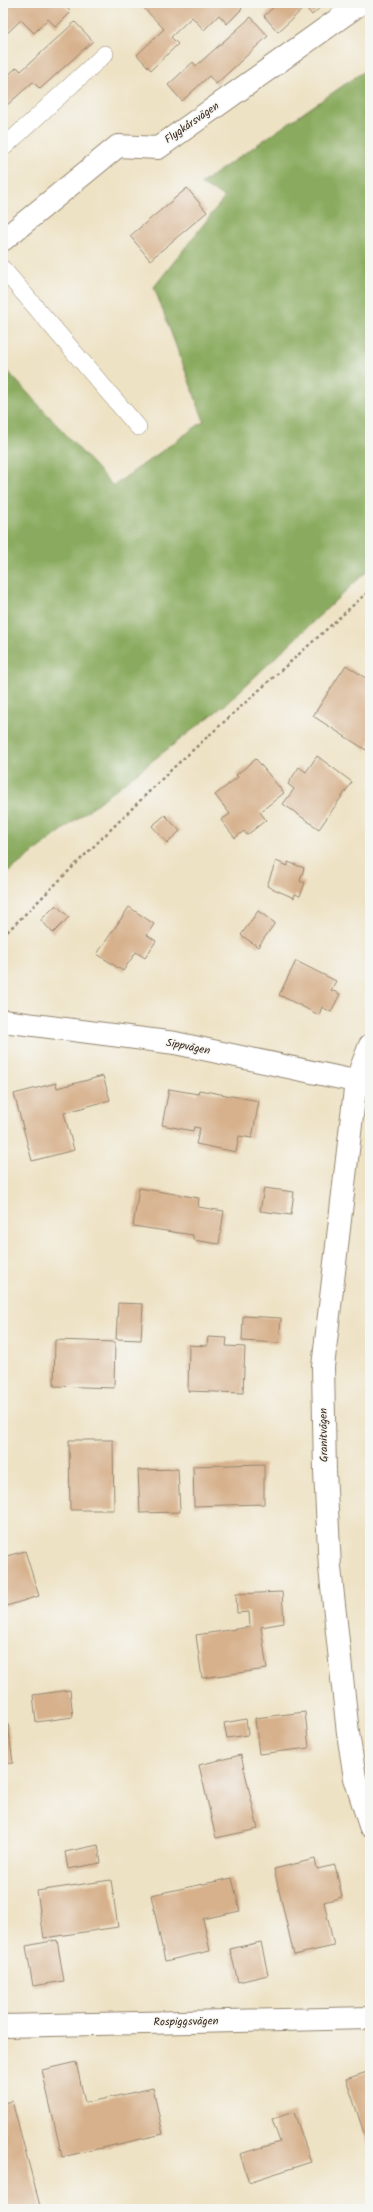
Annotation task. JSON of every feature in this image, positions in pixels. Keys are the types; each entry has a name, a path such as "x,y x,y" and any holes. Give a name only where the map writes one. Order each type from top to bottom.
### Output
{"street":[{"name":"Flygkårsvägen","path":"3,240 118,146 158,148 361,3"},
{"name":"Sippvägen","path":"3,1021 175,1043 363,1083"},
{"name":"Granitvägen","path":"370,1045 363,1083 323,1367 330,1568 348,1733 355,1778 370,1826"},
{"name":"Rospiggsvägen","path":"3,2026 370,2018"}],"lane":[{"path":"3,148 105,54"},
{"path":"3,269 138,427"}],"path":[{"path":"3,936 173,768 370,590"}],"green space":[{"path":"370,67 370,568 226,704 3,876 3,366 113,486 204,421 154,287 225,197 200,184"}],"building":[{"path":"3,3 62,3 71,12 56,27 48,19 34,33 21,20 3,37"},
{"path":"139,3 236,3 242,9 227,24 219,15 204,30 192,17 171,37 178,44 151,70 137,55 164,29"},
{"path":"278,3 325,3 312,15 305,7 278,32 264,16"},
{"path":"251,17 268,36 216,84 209,76 182,101 168,85 193,62 196,66"},
{"path":"75,22 93,41 40,89 33,82 6,106 3,103 3,80 17,67 21,71"},
{"path":"187,188 207,212 150,260 130,236"},
{"path":"346,665 370,681 370,743 366,750 313,716"},
{"path":"317,756 352,782 319,829 283,804 294,789 288,784 299,767 306,772"},
{"path":"256,759 284,793 260,812 266,820 247,835 244,831 235,838 221,820 230,814 215,795 238,777 236,775"},
{"path":"165,815 180,831 167,843 152,826"},
{"path":"276,861 288,866 288,862 304,868 300,881 305,883 300,896 295,894 294,898 267,886"},
{"path":"56,905 69,917 53,933 41,920"},
{"path":"129,907 154,924 147,935 156,941 145,958 136,952 123,971 97,954"},
{"path":"258,911 275,923 258,947 241,935"},
{"path":"296,961 336,981 331,990 340,994 331,1012 322,1007 319,1015 279,995"},
{"path":"103,1076 110,1100 64,1113 74,1150 32,1161 14,1094 56,1083 57,1088"},
{"path":"169,1089 198,1094 199,1090 259,1101 252,1138 239,1136 236,1152 196,1144 200,1128 194,1127 193,1131 162,1125"},
{"path":"139,1188 199,1198 198,1207 224,1211 219,1244 193,1240 193,1235 133,1226"},
{"path":"264,1188 294,1192 291,1215 260,1211"},
{"path":"118,1303 143,1304 141,1340 116,1339"},
{"path":"243,1316 281,1318 279,1343 242,1341"},
{"path":"208,1337 227,1338 226,1346 245,1347 243,1393 188,1391 189,1345 207,1346"},
{"path":"55,1340 115,1342 114,1388 54,1386"},
{"path":"69,1440 113,1440 114,1510 70,1510"},
{"path":"264,1464 264,1504 194,1506 193,1466"},
{"path":"178,1469 180,1512 140,1513 138,1470"},
{"path":"25,1551 39,1596 3,1607 3,1557"},
{"path":"282,1592 284,1623 261,1627 267,1669 202,1678 196,1635 250,1627 249,1612 237,1613 236,1594"},
{"path":"70,1690 73,1717 36,1722 33,1695"},
{"path":"305,1712 309,1748 259,1754 255,1718"},
{"path":"246,1719 248,1735 227,1738 224,1723"},
{"path":"3,1724 8,1724 13,1763 3,1764"},
{"path":"241,1755 258,1829 216,1838 199,1765"},
{"path":"98,1845 101,1863 68,1869 65,1852"},
{"path":"315,1859 317,1869 335,1865 342,1897 324,1902 334,1946 294,1955 274,1869"},
{"path":"232,1878 240,1911 203,1919 210,1951 165,1961 151,1895"},
{"path":"111,1880 118,1927 44,1938 37,1891"},
{"path":"57,1940 64,1981 33,1986 26,1946"},
{"path":"261,1942 268,1975 238,1982 230,1949"},
{"path":"76,2062 85,2103 153,2088 163,2134 62,2157 42,2070"},
{"path":"370,2071 370,2151 346,2079"},
{"path":"12,2101 40,2206 30,2209 4,2209 3,2205 3,2103"},
{"path":"294,2112 311,2162 249,2182 240,2154 280,2142 272,2119"}]}
